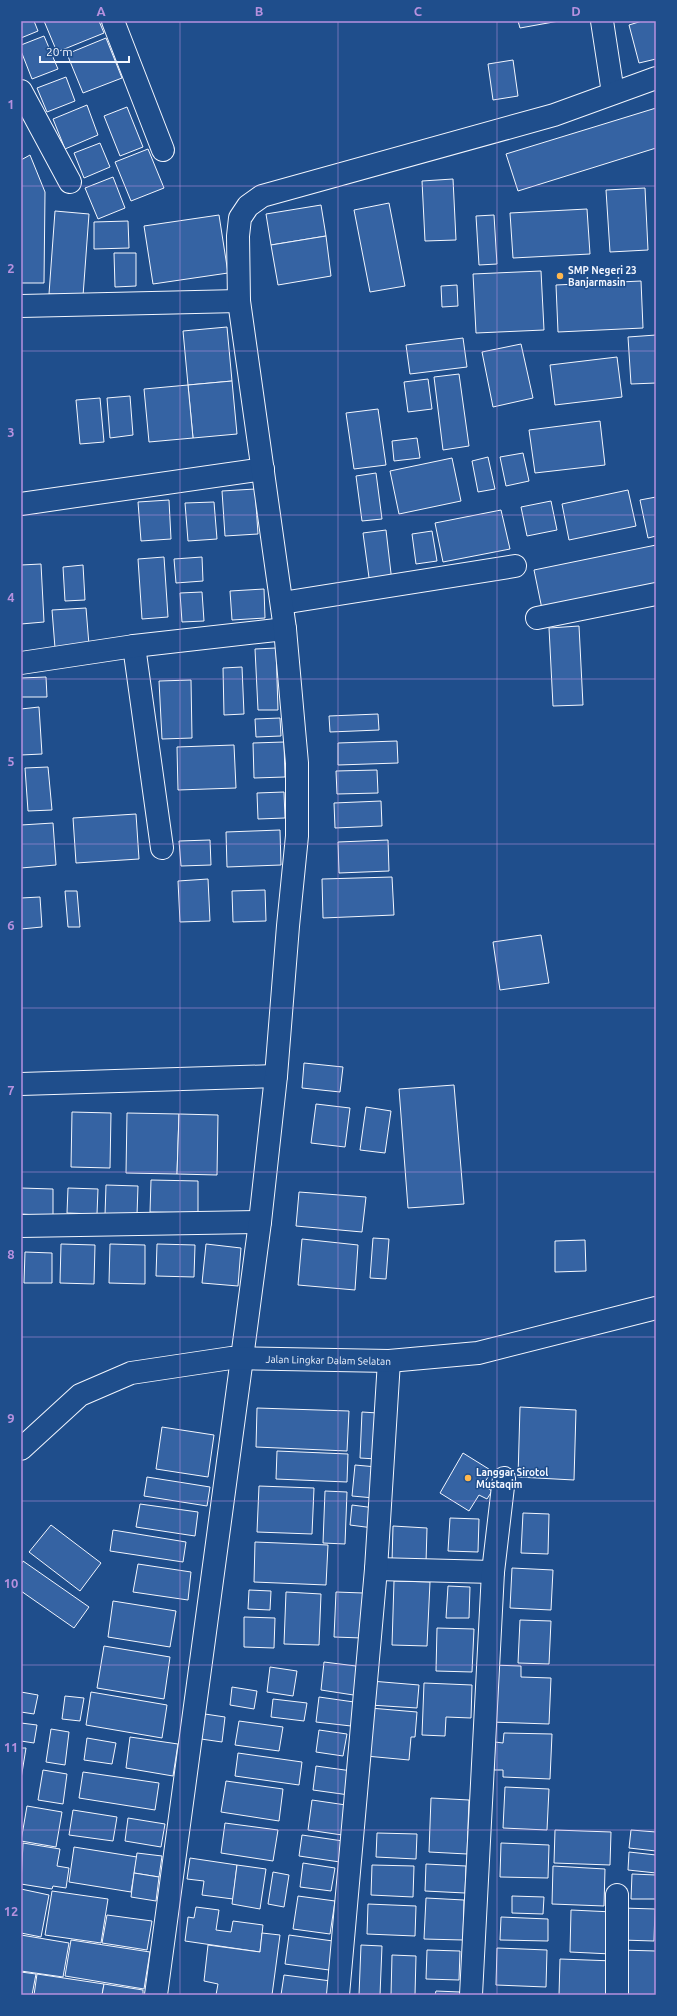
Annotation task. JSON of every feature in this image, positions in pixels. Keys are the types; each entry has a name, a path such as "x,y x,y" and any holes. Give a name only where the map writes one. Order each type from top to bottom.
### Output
{"street":[{"path":"113,21 163,150"},
{"path":"602,21 613,93"},
{"path":"156,1995 260,1222 276,1076 297,836 297,763 285,629 239,301 238,236 240,218 248,206 262,196 554,115 656,78"},
{"path":"21,91 70,182"},
{"path":"21,306 239,301"},
{"path":"21,504 263,469"},
{"path":"282,603 515,566"},
{"path":"537,618 656,594"},
{"path":"21,663 134,646 285,629"},
{"path":"134,646 162,848"},
{"path":"21,1084 276,1076"},
{"path":"21,1226 260,1222"},
{"name":"Jalan Lingkar Dalam Selatan","path":"21,1449 80,1395 131,1374 231,1358 388,1361 478,1353 656,1308"},
{"path":"338,1995 376,1569 388,1361"},
{"path":"471,1995 492,1572 504,1478"},
{"path":"376,1569 492,1572"},
{"path":"616,1995 617,1895"}],"building":[{"path":"21,21 34,21 38,31 21,38"},
{"path":"44,21 99,21 104,33 57,52"},
{"path":"518,21 559,21 520,28"},
{"path":"642,21 656,21 656,59 639,63 629,25"},
{"path":"44,36 58,69 32,79 21,51 21,45"},
{"path":"106,38 122,78 83,93 67,54"},
{"path":"513,60 518,96 493,100 488,64"},
{"path":"66,77 75,101 47,112 37,88"},
{"path":"87,105 98,135 65,149 53,119"},
{"path":"127,107 143,147 120,156 104,116"},
{"path":"656,108 656,148 518,191 506,154"},
{"path":"100,143 110,167 84,178 74,153"},
{"path":"148,149 164,188 131,201 115,162"},
{"path":"30,155 45,192 44,283 21,283 21,160"},
{"path":"113,177 125,208 98,219 85,188"},
{"path":"453,179 456,240 425,241 422,181"},
{"path":"645,188 648,250 610,252 606,190"},
{"path":"389,203 405,286 370,292 354,210"},
{"path":"321,205 326,236 271,245 266,214"},
{"path":"587,209 590,254 513,258 510,213"},
{"path":"55,211 89,214 83,296 49,294"},
{"path":"219,215 228,273 153,284 144,226"},
{"path":"494,215 497,264 479,265 476,216"},
{"path":"128,221 129,248 94,249 94,222"},
{"path":"326,236 331,276 278,285 271,245"},
{"path":"114,253 136,253 136,286 115,287"},
{"path":"541,271 544,330 476,333 473,274"},
{"path":"641,281 643,328 558,332 556,285"},
{"path":"457,285 458,306 442,307 441,286"},
{"path":"227,327 232,381 188,385 183,331"},
{"path":"656,335 656,383 631,384 628,337"},
{"path":"463,338 467,367 410,374 406,345"},
{"path":"521,344 533,398 493,407 482,352"},
{"path":"617,357 622,397 555,405 550,365"},
{"path":"459,374 469,446 443,450 434,377"},
{"path":"428,379 432,409 408,412 404,382"},
{"path":"232,381 237,434 193,438 188,385"},
{"path":"188,385 193,438 149,442 144,389"},
{"path":"130,396 133,435 110,438 107,398"},
{"path":"100,398 104,442 80,444 76,400"},
{"path":"378,409 386,465 354,469 346,413"},
{"path":"600,421 605,465 535,473 529,430"},
{"path":"417,438 420,458 394,461 392,441"},
{"path":"523,453 529,481 506,486 500,457"},
{"path":"488,457 495,489 478,492 472,461"},
{"path":"452,458 461,501 399,514 390,471"},
{"path":"376,473 382,519 362,521 356,476"},
{"path":"255,489 258,534 225,536 222,491"},
{"path":"628,490 636,526 569,540 562,504"},
{"path":"656,497 656,536 648,538 640,500"},
{"path":"169,500 171,539 141,541 138,502"},
{"path":"551,501 557,530 527,536 521,507"},
{"path":"214,502 217,539 188,541 185,503"},
{"path":"501,510 510,549 443,562 435,523"},
{"path":"386,530 392,582 370,585 363,533"},
{"path":"432,531 437,561 416,564 412,534"},
{"path":"656,545 656,586 542,609 534,570"},
{"path":"164,557 168,617 142,619 138,559"},
{"path":"202,557 203,581 176,583 174,559"},
{"path":"41,564 44,622 21,624 21,565"},
{"path":"83,565 85,600 65,601 63,567"},
{"path":"264,589 265,618 232,620 230,591"},
{"path":"202,592 204,621 182,622 180,593"},
{"path":"86,608 89,645 55,648 52,610"},
{"path":"579,626 583,705 553,706 549,628"},
{"path":"276,648 278,710 258,710 255,649"},
{"path":"242,667 244,714 224,715 223,668"},
{"path":"46,677 47,697 21,697 21,678"},
{"path":"191,680 192,738 162,739 159,681"},
{"path":"39,707 42,754 21,755 21,709"},
{"path":"378,714 379,730 330,732 329,716"},
{"path":"280,718 281,736 256,737 255,719"},
{"path":"397,741 398,763 338,765 338,743"},
{"path":"284,742 285,777 254,778 253,743"},
{"path":"234,745 236,788 178,790 177,747"},
{"path":"48,767 52,810 28,811 25,768"},
{"path":"377,770 378,793 337,794 336,771"},
{"path":"284,792 285,818 258,819 257,793"},
{"path":"381,801 382,826 335,828 334,803"},
{"path":"136,814 139,859 76,863 73,818"},
{"path":"53,823 56,865 21,868 21,825"},
{"path":"280,830 281,865 227,867 226,832"},
{"path":"210,840 211,865 181,866 179,841"},
{"path":"388,840 389,871 339,873 338,842"},
{"path":"392,877 394,915 323,918 322,879"},
{"path":"208,879 210,921 180,922 178,881"},
{"path":"265,890 266,921 233,922 232,891"},
{"path":"65,891 77,891 80,927 68,927"},
{"path":"40,897 42,927 21,929 21,898"},
{"path":"541,935 549,983 500,990 493,942"},
{"path":"304,1063 343,1067 340,1092 302,1088"},
{"path":"454,1085 464,1204 408,1208 399,1089"},
{"path":"316,1104 350,1108 345,1147 311,1143"},
{"path":"366,1107 391,1111 385,1153 360,1150"},
{"path":"72,1112 111,1113 110,1168 71,1167"},
{"path":"127,1113 179,1114 177,1174 126,1173"},
{"path":"179,1114 218,1115 217,1175 177,1174"},
{"path":"151,1180 198,1181 198,1213 150,1212"},
{"path":"106,1185 138,1186 137,1215 105,1215"},
{"path":"21,1188 53,1189 53,1216 21,1214"},
{"path":"68,1188 98,1189 97,1214 67,1213"},
{"path":"299,1192 366,1197 362,1232 296,1226"},
{"path":"373,1238 389,1239 386,1279 370,1278"},
{"path":"302,1239 358,1245 355,1290 298,1285"},
{"path":"585,1240 586,1271 555,1272 555,1241"},
{"path":"61,1244 95,1245 94,1284 60,1283"},
{"path":"110,1244 145,1245 145,1284 109,1283"},
{"path":"157,1244 195,1245 194,1277 156,1276"},
{"path":"206,1244 241,1248 238,1286 202,1283"},
{"path":"25,1252 52,1253 52,1283 24,1283"},
{"path":"520,1407 576,1410 574,1480 518,1477"},
{"path":"257,1408 349,1411 347,1451 256,1447"},
{"path":"362,1412 378,1413 377,1459 360,1458"},
{"path":"162,1427 214,1435 208,1477 156,1469"},
{"path":"277,1451 348,1454 347,1482 276,1479"},
{"name":"Langgar Sirotol Mustaqim","path":"463,1453 492,1471 483,1485 492,1491 487,1499 479,1495 469,1511 440,1493"},
{"path":"355,1465 377,1467 374,1498 352,1496"},
{"path":"147,1477 210,1487 207,1506 144,1496"},
{"path":"259,1486 314,1488 312,1534 257,1532"},
{"path":"325,1491 347,1492 345,1544 323,1543"},
{"path":"140,1504 198,1512 195,1536 136,1527"},
{"path":"352,1505 375,1508 373,1528 350,1525"},
{"path":"523,1513 549,1514 548,1554 521,1553"},
{"path":"450,1518 479,1519 478,1552 448,1551"},
{"path":"51,1525 101,1563 80,1591 29,1552"},
{"path":"393,1526 427,1528 426,1563 392,1562"},
{"path":"113,1530 186,1542 183,1562 110,1551"},
{"path":"255,1542 328,1545 326,1585 254,1582"},
{"path":"23,1561 89,1607 74,1628 21,1591 21,1565"},
{"path":"138,1564 191,1572 188,1600 133,1592"},
{"path":"512,1568 553,1570 551,1610 510,1608"},
{"path":"394,1581 430,1582 427,1646 392,1645"},
{"path":"448,1586 470,1587 469,1618 446,1618"},
{"path":"249,1590 271,1591 270,1610 248,1609"},
{"path":"286,1592 321,1594 319,1645 284,1644"},
{"path":"336,1592 363,1593 362,1638 334,1637"},
{"path":"113,1601 176,1611 170,1647 108,1637"},
{"path":"244,1617 275,1618 274,1648 244,1647"},
{"path":"520,1620 551,1621 549,1664 518,1663"},
{"path":"437,1628 474,1629 472,1672 436,1671"},
{"path":"104,1646 170,1657 164,1699 97,1688"},
{"path":"324,1662 364,1667 360,1696 321,1690"},
{"path":"492,1665 521,1666 521,1677 551,1678 549,1724 490,1722"},
{"path":"270,1667 297,1671 293,1696 267,1692"},
{"path":"371,1681 419,1685 417,1708 370,1705"},
{"path":"424,1683 472,1685 471,1718 446,1717 445,1736 422,1735"},
{"path":"232,1687 257,1691 254,1709 230,1705"},
{"path":"21,1692 38,1695 34,1714 21,1712"},
{"path":"91,1692 167,1705 162,1738 86,1725"},
{"path":"65,1696 84,1698 80,1721 62,1719"},
{"path":"319,1697 354,1702 351,1726 316,1722"},
{"path":"273,1699 307,1703 304,1721 271,1717"},
{"path":"370,1708 417,1712 415,1737 411,1737 409,1760 366,1756"},
{"path":"205,1714 225,1717 222,1742 201,1739"},
{"path":"239,1721 283,1727 279,1751 235,1745"},
{"path":"21,1723 37,1725 34,1743 21,1741"},
{"path":"51,1729 69,1732 65,1765 46,1762"},
{"path":"319,1730 347,1734 343,1756 316,1752"},
{"path":"504,1733 552,1734 550,1779 503,1777 503,1770 494,1770 495,1742 503,1743"},
{"path":"130,1737 178,1744 173,1776 126,1768"},
{"path":"87,1738 116,1743 112,1764 84,1760"},
{"path":"21,1748 26,1748 21,1779"},
{"path":"238,1753 302,1762 299,1785 235,1776"},
{"path":"316,1766 352,1771 349,1795 313,1790"},
{"path":"43,1770 67,1774 63,1804 38,1800"},
{"path":"83,1772 159,1783 155,1810 79,1798"},
{"path":"226,1781 283,1789 279,1821 221,1812"},
{"path":"505,1787 549,1789 547,1830 503,1828"},
{"path":"431,1798 469,1800 467,1854 429,1852"},
{"path":"312,1800 346,1805 342,1835 308,1830"},
{"path":"27,1806 62,1812 56,1847 21,1841"},
{"path":"73,1810 117,1817 113,1841 69,1835"},
{"path":"128,1818 165,1824 161,1847 125,1841"},
{"path":"225,1823 278,1830 273,1861 221,1853"},
{"path":"555,1830 611,1832 610,1865 554,1863"},
{"path":"631,1830 656,1832 656,1851 629,1848"},
{"path":"377,1833 417,1834 416,1859 376,1857"},
{"path":"302,1835 343,1841 340,1862 299,1856"},
{"path":"23,1843 60,1849 57,1866 69,1868 66,1888 53,1886 52,1889 21,1884"},
{"path":"501,1843 549,1845 548,1878 500,1877"},
{"path":"74,1847 137,1857 131,1892 69,1882"},
{"path":"629,1852 656,1855 656,1873 628,1870"},
{"path":"137,1853 162,1856 159,1877 134,1873"},
{"path":"190,1858 237,1865 233,1899 202,1895 204,1881 187,1879"},
{"path":"303,1863 335,1868 331,1891 300,1887"},
{"path":"426,1864 466,1866 465,1893 425,1891"},
{"path":"237,1865 266,1869 260,1909 232,1904"},
{"path":"372,1865 414,1866 413,1897 371,1895"},
{"path":"553,1866 605,1869 604,1906 552,1904"},
{"path":"273,1872 289,1875 284,1907 268,1904"},
{"path":"134,1873 159,1877 156,1901 131,1897"},
{"path":"632,1874 656,1875 656,1899 631,1899"},
{"path":"21,1889 49,1895 41,1937 21,1933"},
{"path":"52,1891 108,1899 101,1943 45,1935"},
{"path":"298,1896 335,1901 330,1934 293,1929"},
{"path":"512,1896 544,1897 543,1914 512,1913"},
{"path":"426,1898 464,1900 463,1940 424,1939"},
{"path":"368,1904 416,1906 415,1936 367,1934"},
{"path":"196,1907 219,1910 216,1930 231,1932 233,1921 263,1925 260,1952 185,1941 188,1917 194,1918"},
{"path":"622,1908 655,1909 654,1941 621,1940"},
{"path":"571,1910 613,1912 611,1954 570,1952"},
{"path":"107,1915 152,1921 147,1950 102,1943"},
{"path":"501,1917 548,1919 548,1941 500,1940"},
{"path":"262,1933 280,1935 272,1995 216,1995 218,1984 204,1981 208,1945 260,1952"},
{"path":"21,1935 69,1943 63,1977 21,1971"},
{"path":"289,1935 333,1941 329,1970 285,1964"},
{"path":"71,1940 150,1952 144,1989 65,1976"},
{"path":"361,1945 382,1946 380,1995 359,1995"},
{"path":"497,1948 547,1950 546,1987 496,1985"},
{"path":"427,1950 460,1951 459,1980 426,1979"},
{"path":"620,1950 656,1951 656,1995 618,1995"},
{"path":"392,1955 416,1956 415,1995 391,1995"},
{"path":"560,1959 614,1961 613,1995 559,1995"},
{"path":"21,1972 36,1974 32,1995 21,1995"},
{"path":"37,1974 104,1984 102,1995 34,1995"},
{"path":"284,1975 331,1981 329,1995 281,1995"},
{"path":"104,1984 143,1990 143,1995 102,1995"},
{"path":"436,1991 460,1992 460,1995 435,1995"}],"place":[{"name":"SMP Negeri 23 Banjarmasin","path":"560,276"},
{"name":"Langgar Sirotol Mustaqim","path":"468,1478"}]}
